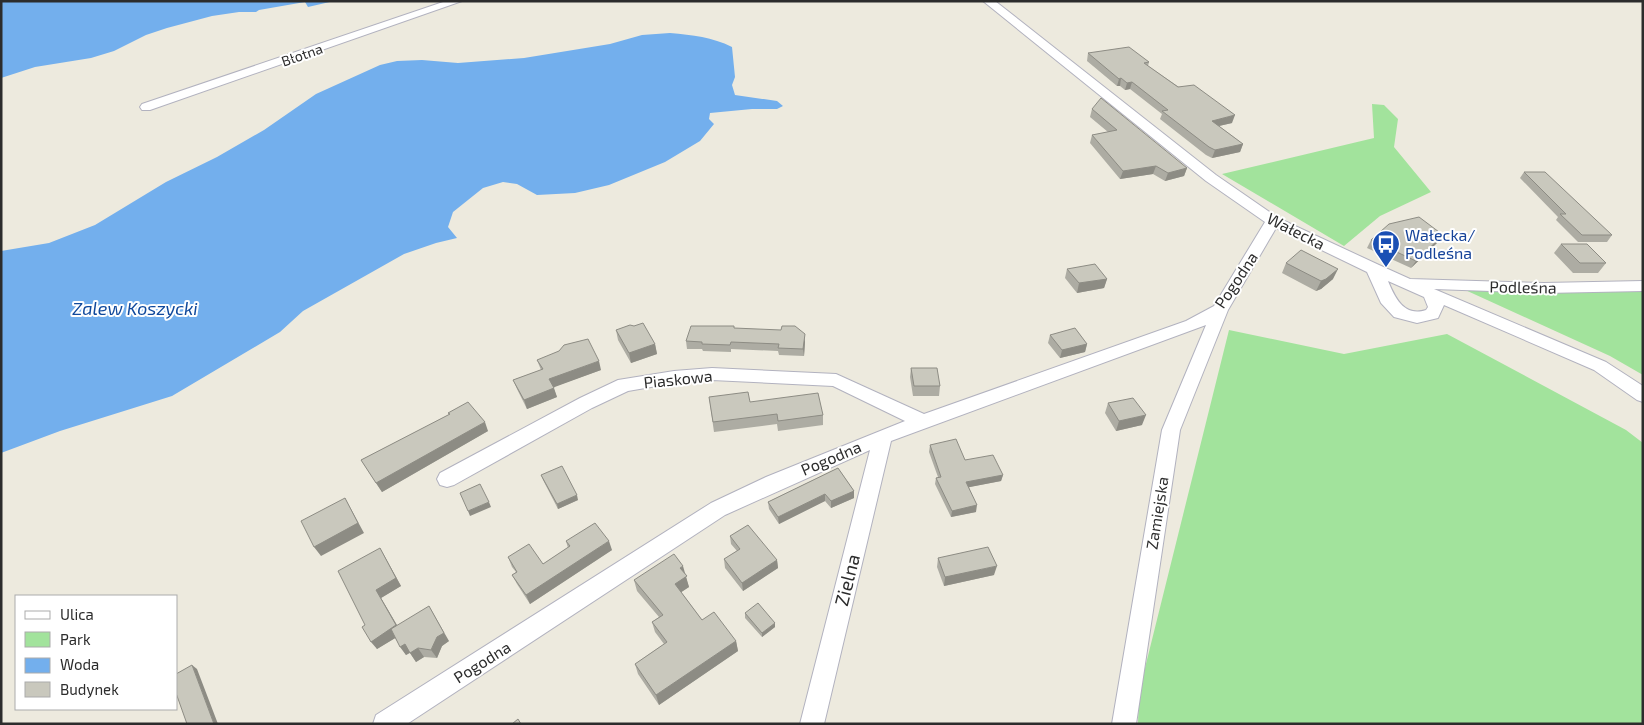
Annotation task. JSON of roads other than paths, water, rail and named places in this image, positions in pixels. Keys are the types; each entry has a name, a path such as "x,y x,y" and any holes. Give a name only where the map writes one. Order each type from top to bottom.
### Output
{"street":[{"name":"Błotna","path":"146,107 458,1"},
{"name":"Wałecka","path":"988,1 1210,178 1273,221 1374,269 1600,366 1643,394"},
{"name":"Pogodna","path":"385,724 718,509 772,483 883,436 1192,325 1220,310 1273,221"},
{"path":"1374,269 1388,304 1404,315 1420,317 1432,314 1436,307 1431,294"},
{"name":"Podleśna","path":"1404,282 1544,288 1643,286"},
{"name":"Zamiejska","path":"1124,724 1170,430 1198,367 1220,310"},
{"name":"Piaskowa","path":"447,479 586,403 624,385 674,377 712,374 836,380 924,422"},
{"name":"Zielna","path":"812,724 883,436"}],"water":[{"path":"1,1 334,1 308,7 305,2 256,12 239,12 212,16 146,35 114,51 91,58 35,67 1,78"},
{"name":"Zalew Koszycki","path":"670,33 702,37 732,47 735,77 732,85 735,95 777,101 783,106 777,109 710,113 709,119 714,124 700,141 665,162 609,185 575,193 537,195 517,184 503,182 483,188 453,212 448,227 457,238 404,254 303,311 280,332 172,396 60,431 1,453 1,251 49,243 95,225 166,182 217,157 264,130 316,94 380,65 397,61 422,60 458,63 524,58 610,44 642,35"}],"place":[{"name":"Wałecka/ Podleśna","path":"1386,268"}]}
